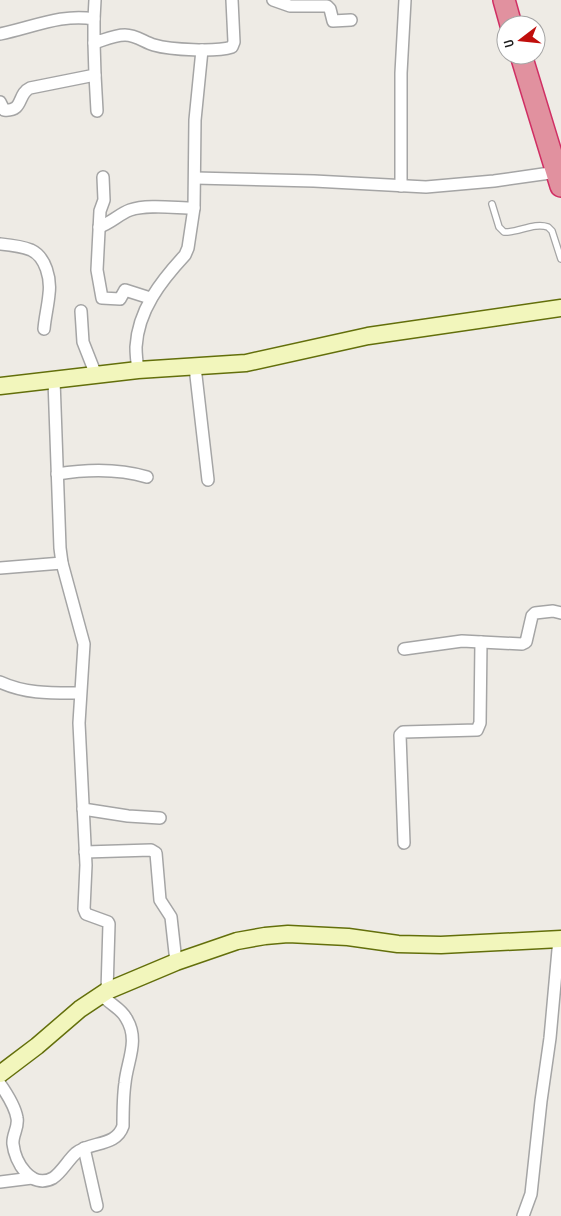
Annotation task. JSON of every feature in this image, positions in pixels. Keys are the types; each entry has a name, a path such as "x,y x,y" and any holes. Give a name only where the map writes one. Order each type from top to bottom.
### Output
{"highway":[{"path":"504,0 509,15"},
{"path":"524,65 559,179"}],"street":[{"path":"95,0 96,110"},
{"path":"94,43 123,35 138,38 155,45 202,50 232,47 234,42 232,0"},
{"path":"273,0 290,6 327,6 330,9 333,20 351,20"},
{"path":"401,186 401,73 405,0"},
{"path":"0,34 68,18 94,19"},
{"path":"138,370 137,338 150,298 185,255 188,248 194,208 195,120 202,50"},
{"path":"0,102 4,110 10,110 18,106 23,93 30,88 95,74"},
{"path":"103,178 104,200 100,208 97,270 102,298 120,299 125,290 150,298"},
{"path":"195,178 314,181 426,187 559,179"},
{"path":"99,228 131,210 194,208"},
{"path":"0,244 30,250 37,254 42,261 46,269 50,291 44,329"},
{"path":"0,386 138,370 246,363 368,336 561,308"},
{"path":"81,311 83,342 96,375"},
{"path":"195,367 208,480"},
{"path":"0,1182 32,1178 40,1180 53,1178 70,1158 84,1148 110,1140 121,1132 123,1126 125,1081 132,1057 132,1041 128,1019 122,1012 111,1005 104,992 109,924 85,912 85,852 79,723 84,644 62,564 60,548 54,380"},
{"path":"57,474 108,470 148,477"},
{"path":"0,568 62,564"},
{"path":"404,649 462,641 522,644 526,642 532,616 535,613 553,611 561,613"},
{"path":"404,843 400,735 404,732 419,731 477,730 480,723 481,642"},
{"path":"0,682 19,690 31,692 80,695"},
{"path":"83,809 128,816 160,818"},
{"path":"85,852 151,850 156,853 160,900 171,916 176,962"},
{"path":"0,1074 37,1046 80,1009 104,992 176,962 237,942 265,936 288,934 348,937 398,944 441,945 560,939 531,1194 523,1216"},
{"path":"0,1084 15,1109 18,1119 13,1144 16,1154 20,1165 32,1178"},
{"path":"84,1148 97,1206"}],"lane":[{"path":"492,204 499,227 504,232 537,226 548,227 552,230 561,259"}]}
